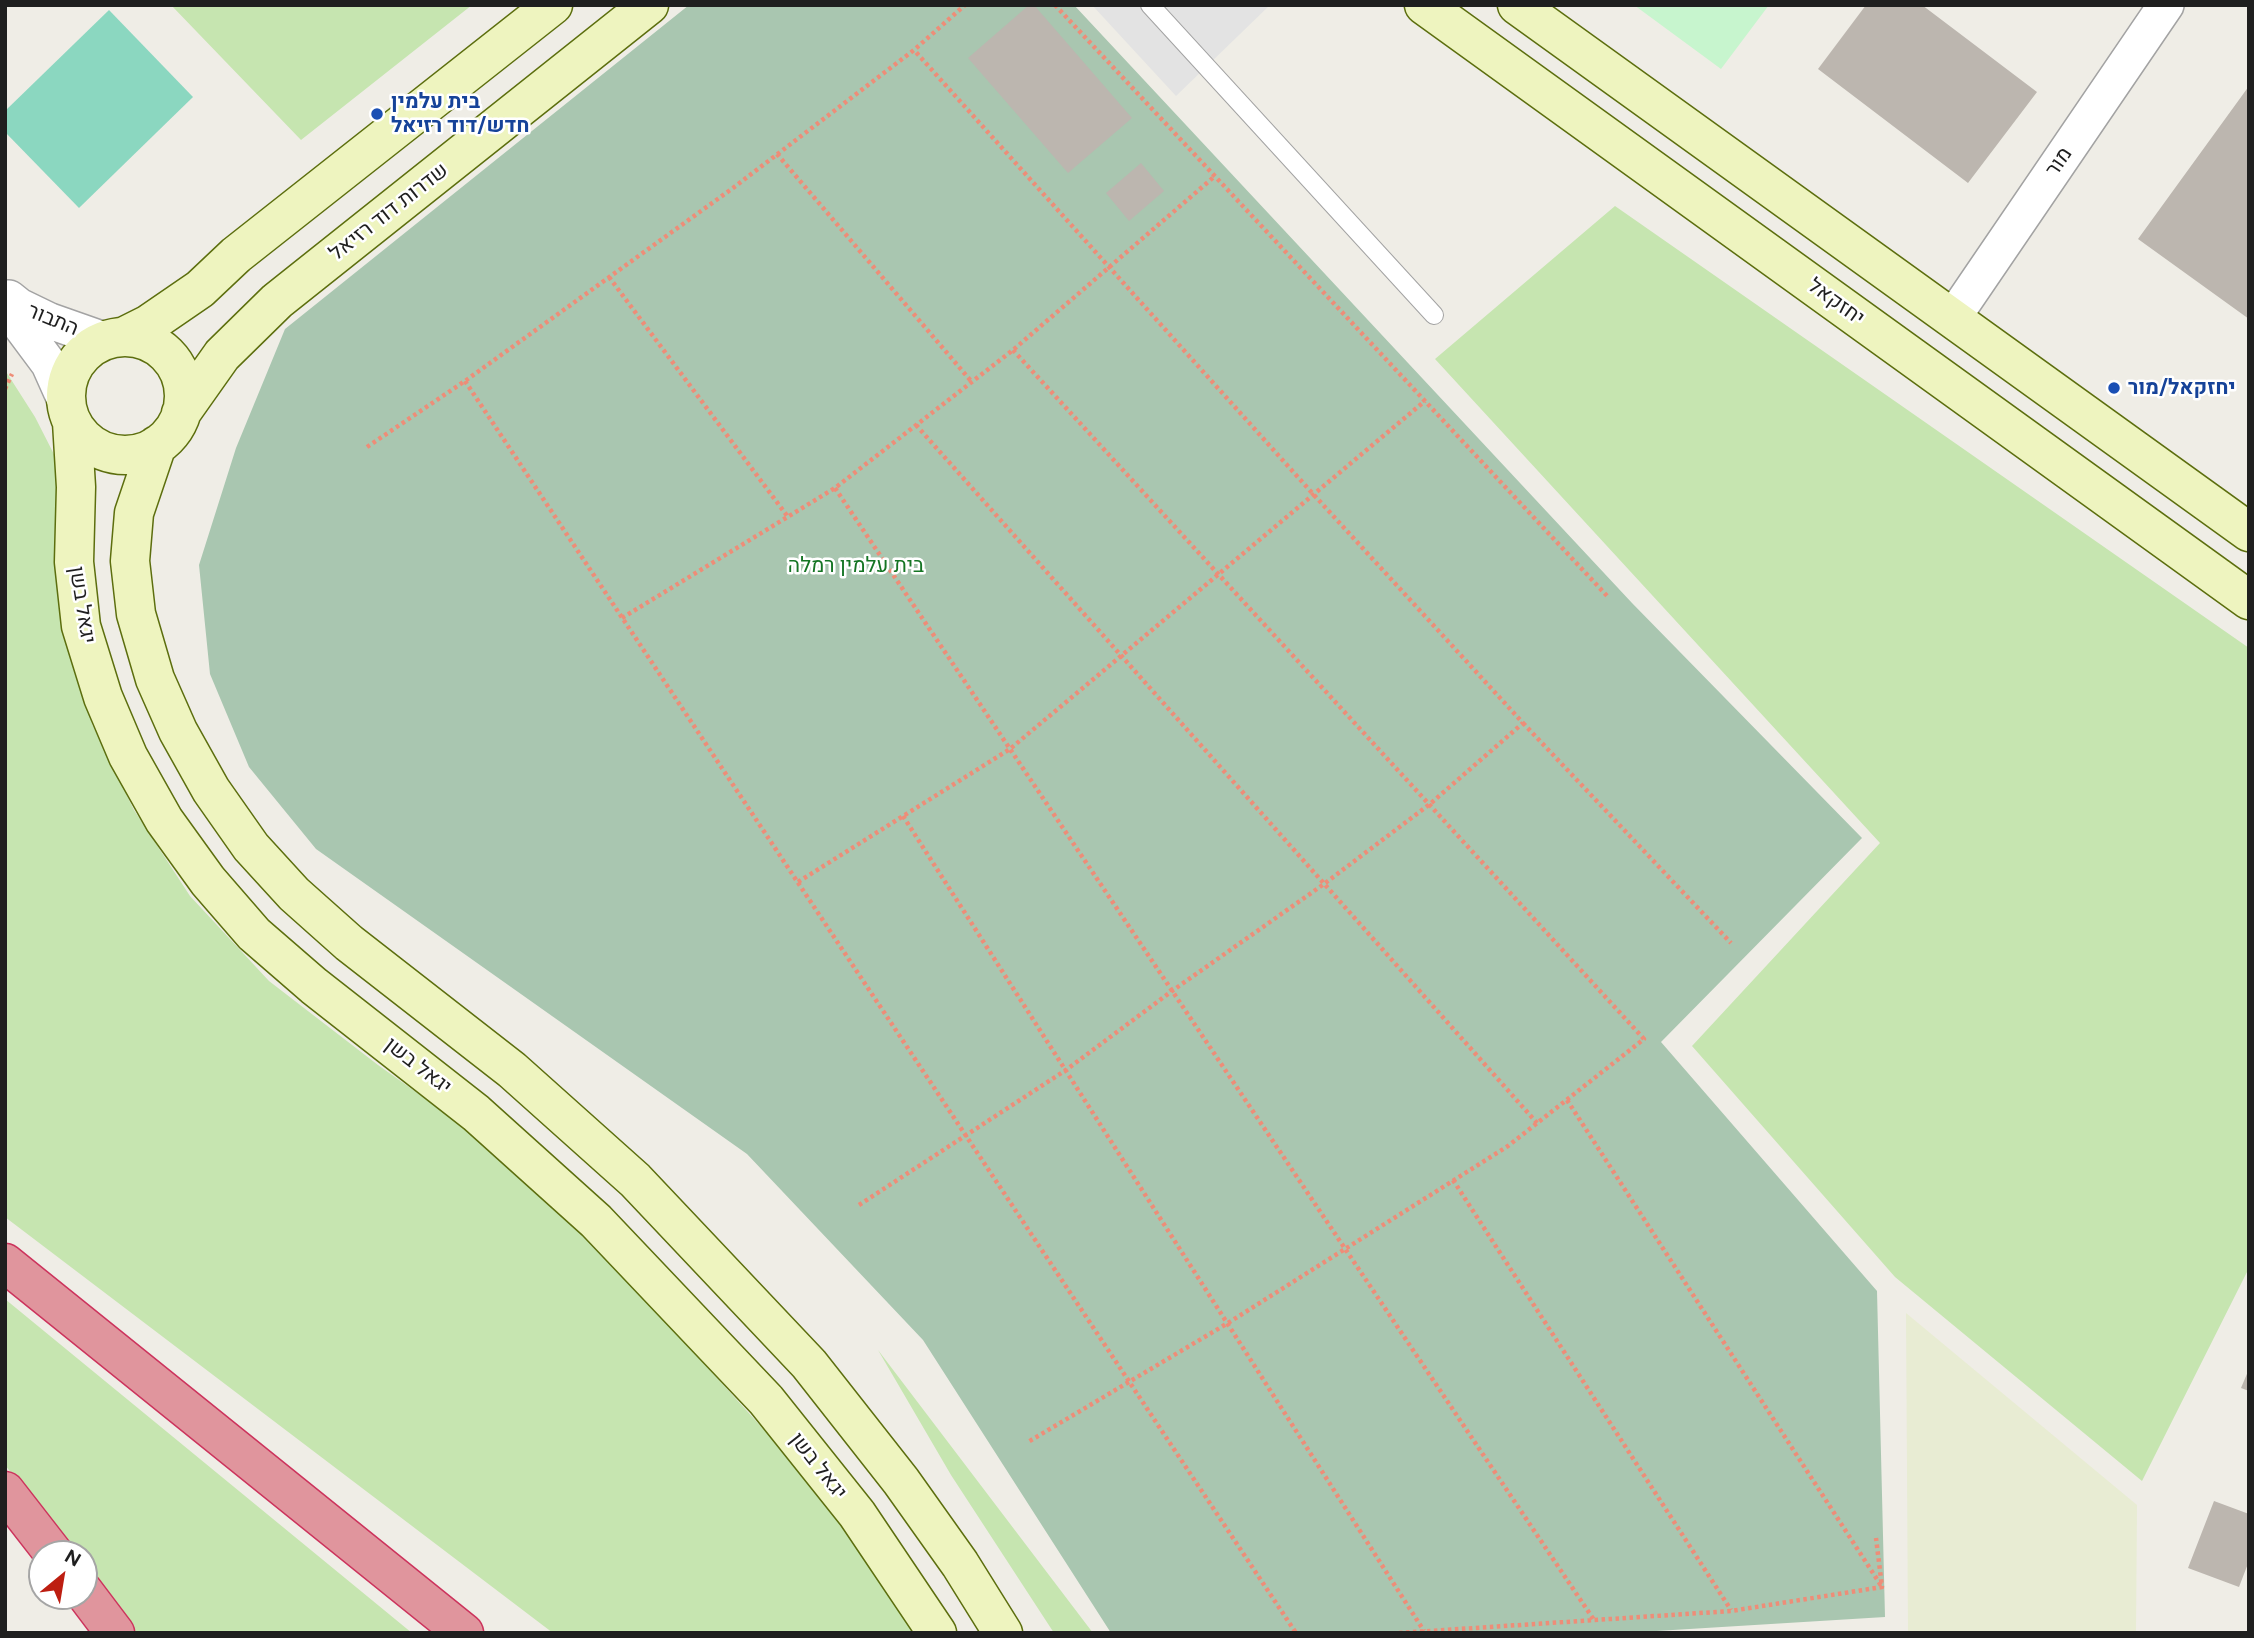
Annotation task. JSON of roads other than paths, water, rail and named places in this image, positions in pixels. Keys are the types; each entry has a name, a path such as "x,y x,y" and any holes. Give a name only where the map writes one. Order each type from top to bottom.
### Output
{"highway":[{"path":"5,1263 464,1633"},
{"path":"5,1491 43,1540"},
{"path":"306,1504 486,1633"},
{"path":"98,1610 115,1633"}],"main road":[{"path":"114,338 141,339 158,347 172,360 180,376 184,394 176,425 157,445 139,453 119,455 100,449 84,438 69,412 66,386 75,365 91,347 149,324 200,289 236,255 553,5"},
{"name":"שדרות דוד רזיאל","path":"181,413 222,355 277,300 649,5"},
{"name":"יחזקאל","path":"1424,5 2249,600"},
{"path":"1517,5 2249,532"},
{"name":"יגאל בשן","path":"69,412 76,487 74,562 81,625 103,697 128,756 164,820 208,881 254,934 314,986 476,1113 596,1221 766,1400 856,1514 937,1633"},
{"path":"157,445 134,513 130,561 136,614 155,679 178,731 211,790 251,847 294,894 349,943 512,1070 635,1181 728,1278 809,1364 901,1481 960,1564 1003,1633"}],"street":[{"name":"מור","path":"1952,319 2166,5"},
{"name":"התבור","path":"5,295 19,306 50,321 114,338"},
{"name":"התבור","path":"5,305 49,364 69,412"}],"lane":[{"path":"1150,5 1434,315"}],"place":[{"name":"בית עלמין חדש/דוד רזיאל","path":"377,114"},
{"name":"יחזקאל/מור","path":"2114,388"}],"park label":[{"name":"בית עלמין רמלה","path":"856,566"}]}
